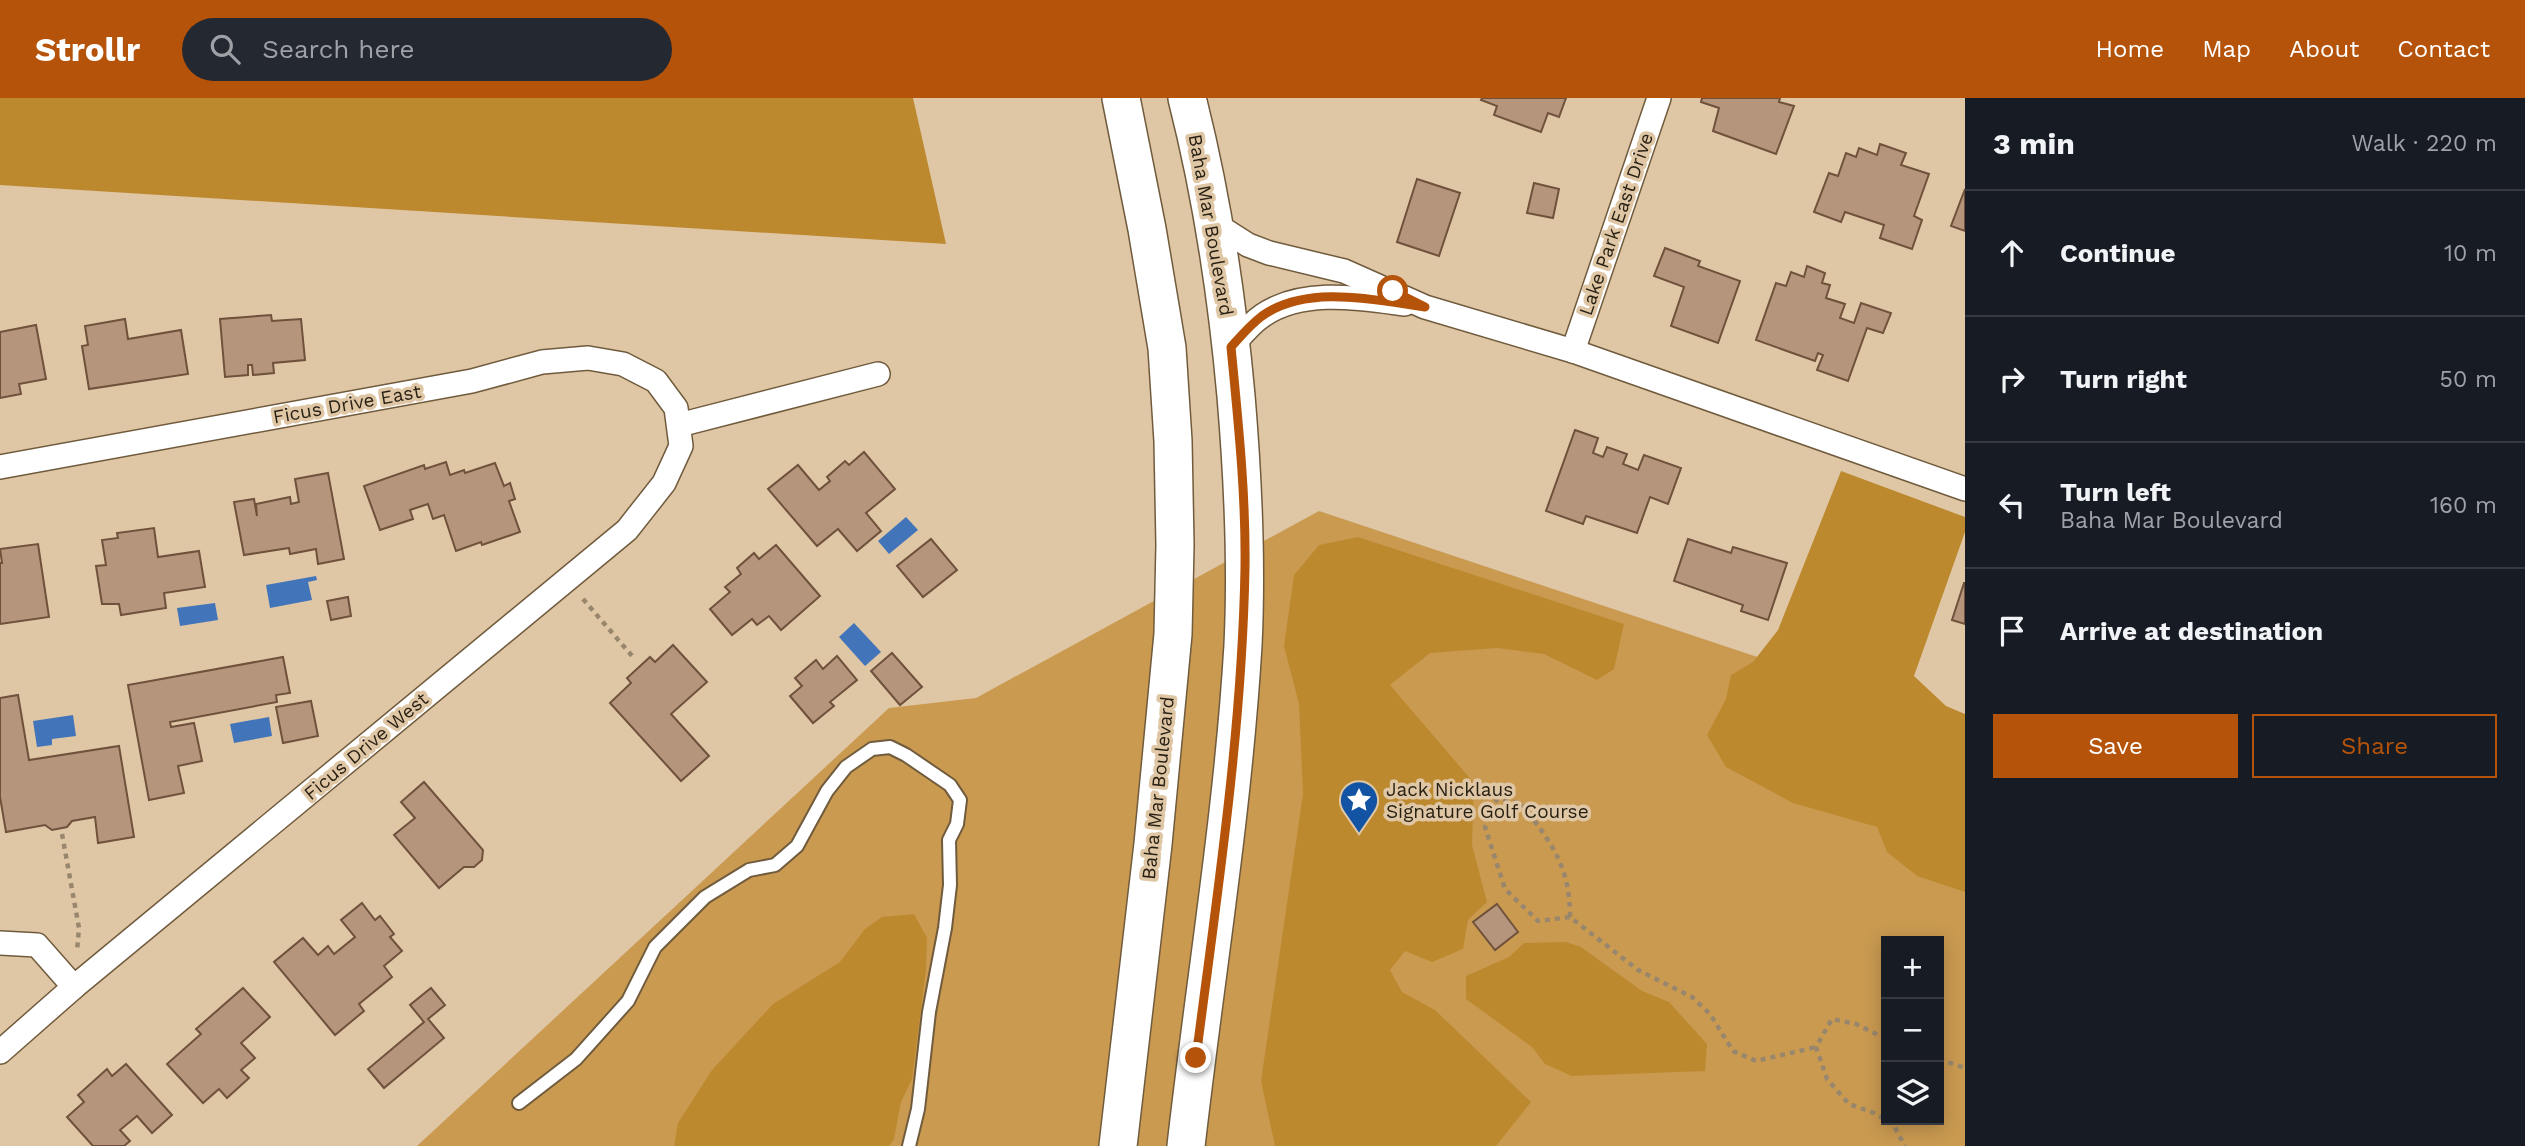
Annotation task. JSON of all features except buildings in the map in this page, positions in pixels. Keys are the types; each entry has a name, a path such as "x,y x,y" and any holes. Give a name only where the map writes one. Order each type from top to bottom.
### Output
{"main road":[{"name":"Baha Mar Boulevard","path":"1118,1146 1172,647 1175,545 1173,442 1167,348 1121,98"},
{"name":"Baha Mar Boulevard","path":"1186,1146 1231,781 1243,646 1245,565 1243,480 1231,347 1215,224 1187,98"}],"street":[{"name":"Lake Park East Drive","path":"1573,351 1659,98"},
{"path":"1215,224 1241,241 1269,253 1345,271 1425,307 1573,351 1965,489"},
{"path":"1231,347 1263,315 1283,305 1306,299 1334,298 1425,307"},
{"name":"Ficus Drive East","path":"0,467 472,381 542,362 588,358 623,364 656,381 677,417"},
{"path":"677,417 878,374"},
{"name":"Ficus Drive West","path":"0,1052 74,987 627,530 664,483 681,446 677,417"},
{"path":"0,943 37,945 74,987"}],"lane":[{"path":"519,1103 576,1059 628,1000 655,947 705,897 749,870 775,865 797,846 827,791 846,767 872,749 890,747 950,785 960,800 957,824 949,840 950,885 945,928 929,1012 918,1109 909,1146"}],"path":[{"path":"566,580 633,657"},
{"path":"1570,917 1570,892 1557,850 1521,803 1497,799 1485,827 1505,889 1538,921 1570,917 1639,970 1692,997 1710,1014 1733,1051 1756,1061 1816,1047 1832,1019 1856,1024 1881,1036"},
{"path":"62,834 79,928 74,987"},
{"path":"1816,1047 1827,1079 1849,1104 1874,1113 1893,1124 1905,1146"},
{"path":"1944,1061 1965,1068"}],"shaded area":[{"path":"0,98 913,98 946,244 0,185"},
{"path":"1841,471 1965,517 1965,532 1914,676 1946,706 1965,714 1965,892 1917,876 1887,852 1877,827 1793,803 1726,767 1707,735 1726,699 1731,675 1753,662 1778,630"},
{"name":"Jack Nicklaus Signature Golf Course","path":"1319,511 1965,726 1965,1146 417,1146 889,708 976,698"},
{"path":"1358,537 1624,624 1614,669 1597,680 1544,654 1497,648 1430,653 1390,685 1474,783 1472,845 1487,902 1468,920 1463,949 1432,962 1405,951 1390,970 1402,992 1435,1010 1531,1102 1496,1146 1275,1146 1261,1081 1303,794 1299,704 1284,646 1294,575 1319,545"},
{"path":"914,914 927,938 926,970 912,1079 901,1102 894,1139 889,1146 674,1146 678,1123 712,1070 773,1004 840,962 865,929 882,917"},
{"path":"1566,942 1581,947 1642,991 1669,1002 1707,1044 1705,1071 1572,1076 1545,1064 1532,1047 1466,999 1466,976 1509,957 1524,943"}],"water":[{"path":"906,517 918,530 889,554 878,541"},
{"path":"316,576 317,580 308,582 312,600 270,608 266,585"},
{"path":"215,603 218,620 180,626 177,608"},
{"path":"854,623 881,652 865,666 839,637"},
{"path":"73,715 76,736 52,739 52,745 37,747 33,721"},
{"path":"269,717 272,736 234,743 230,724"}],"place":[{"name":"Jack Nicklaus Signature Golf Course","path":"1359,834"}],"route":[{"path":"1196,1058 1231,781 1243,646 1243,480 1231,347 1263,315 1283,305 1306,299 1383,301 1425,307 1393,291"}]}
